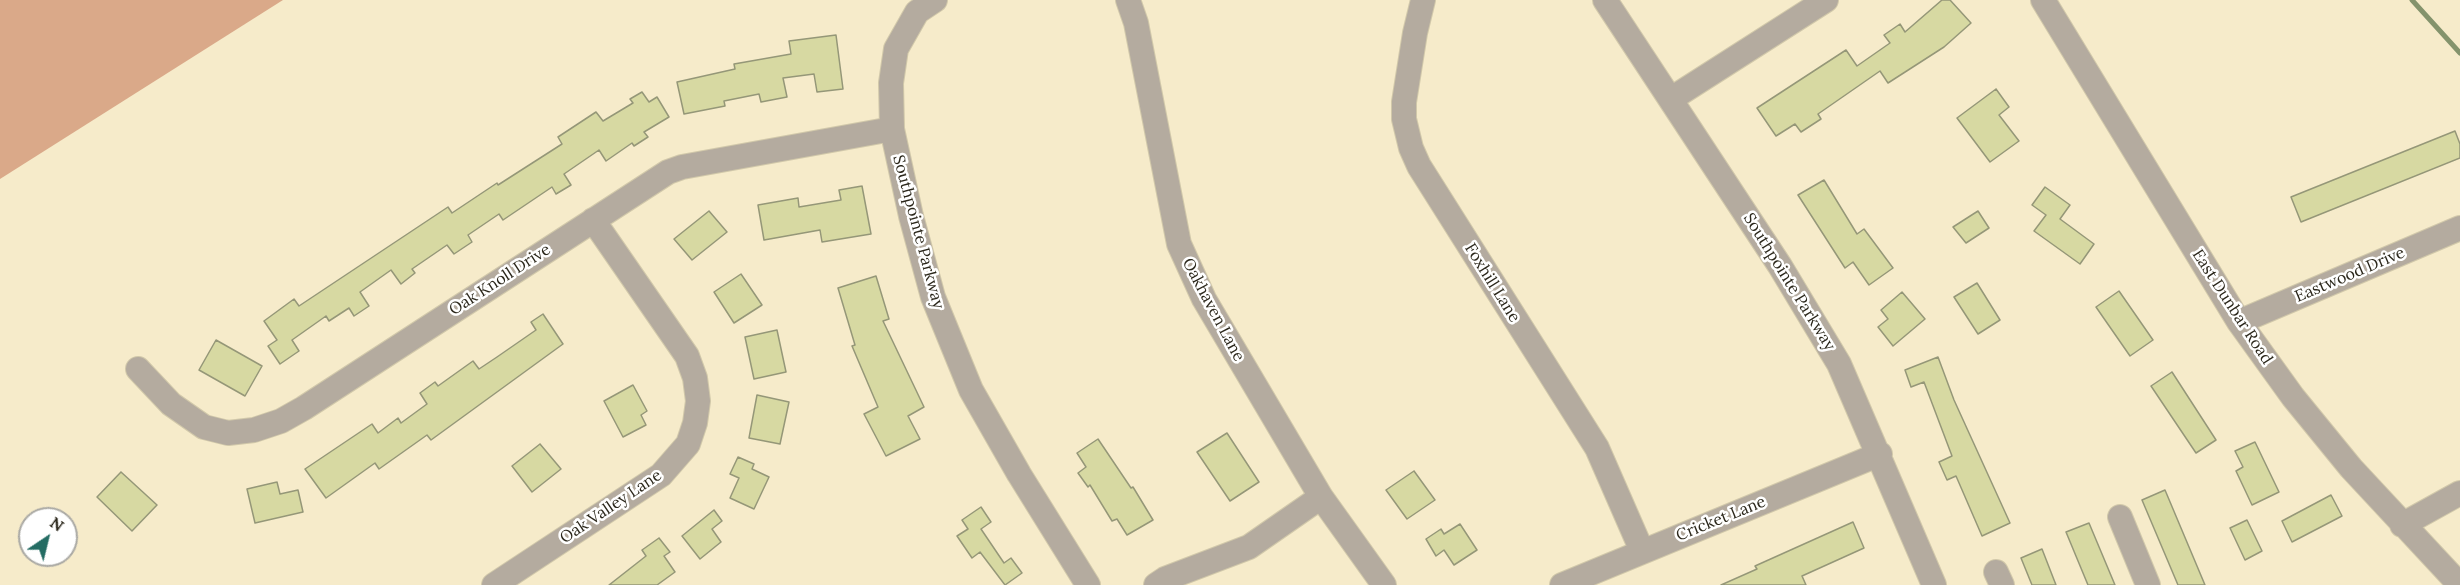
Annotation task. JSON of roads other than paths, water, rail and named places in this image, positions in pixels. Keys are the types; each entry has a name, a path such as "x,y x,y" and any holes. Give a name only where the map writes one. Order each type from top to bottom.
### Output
{"street":[{"name":"Southpointe Parkway","path":"935,0 917,12 896,49 891,83 891,129 933,297 971,390 1019,474 1088,585"},
{"name":"Oakhaven Lane","path":"1128,0 1136,22 1179,244 1204,299 1321,497 1384,585"},
{"name":"Foxhill Lane","path":"1423,0 1415,33 1404,102 1404,119 1411,148 1419,166 1597,448 1642,551"},
{"name":"Southpointe Parkway","path":"1605,0 1780,266 1839,364 1880,454 1934,585"},
{"path":"1671,99 1826,0"},
{"name":"East Dunbar Road","path":"2043,0 2239,322 2293,398 2351,468 2460,585"},
{"name":"Oak Knoll Drive","path":"138,369 171,404 204,427 228,433 254,430 281,421 304,408 668,172 682,167 891,129"},
{"name":"Oak Valley Lane","path":"497,584 661,475 688,444 695,423 698,401 695,378 687,356 593,220"},
{"name":"Eastwood Drive","path":"2239,322 2460,228"},
{"name":"Cricket Lane","path":"1562,585 1880,454"},
{"path":"2402,525 2460,493"},
{"path":"1156,585 1165,579 1249,547 1321,497"},
{"path":"2120,517 2148,585"}],"waterway":[{"path":"2412,0 2460,53"}]}
